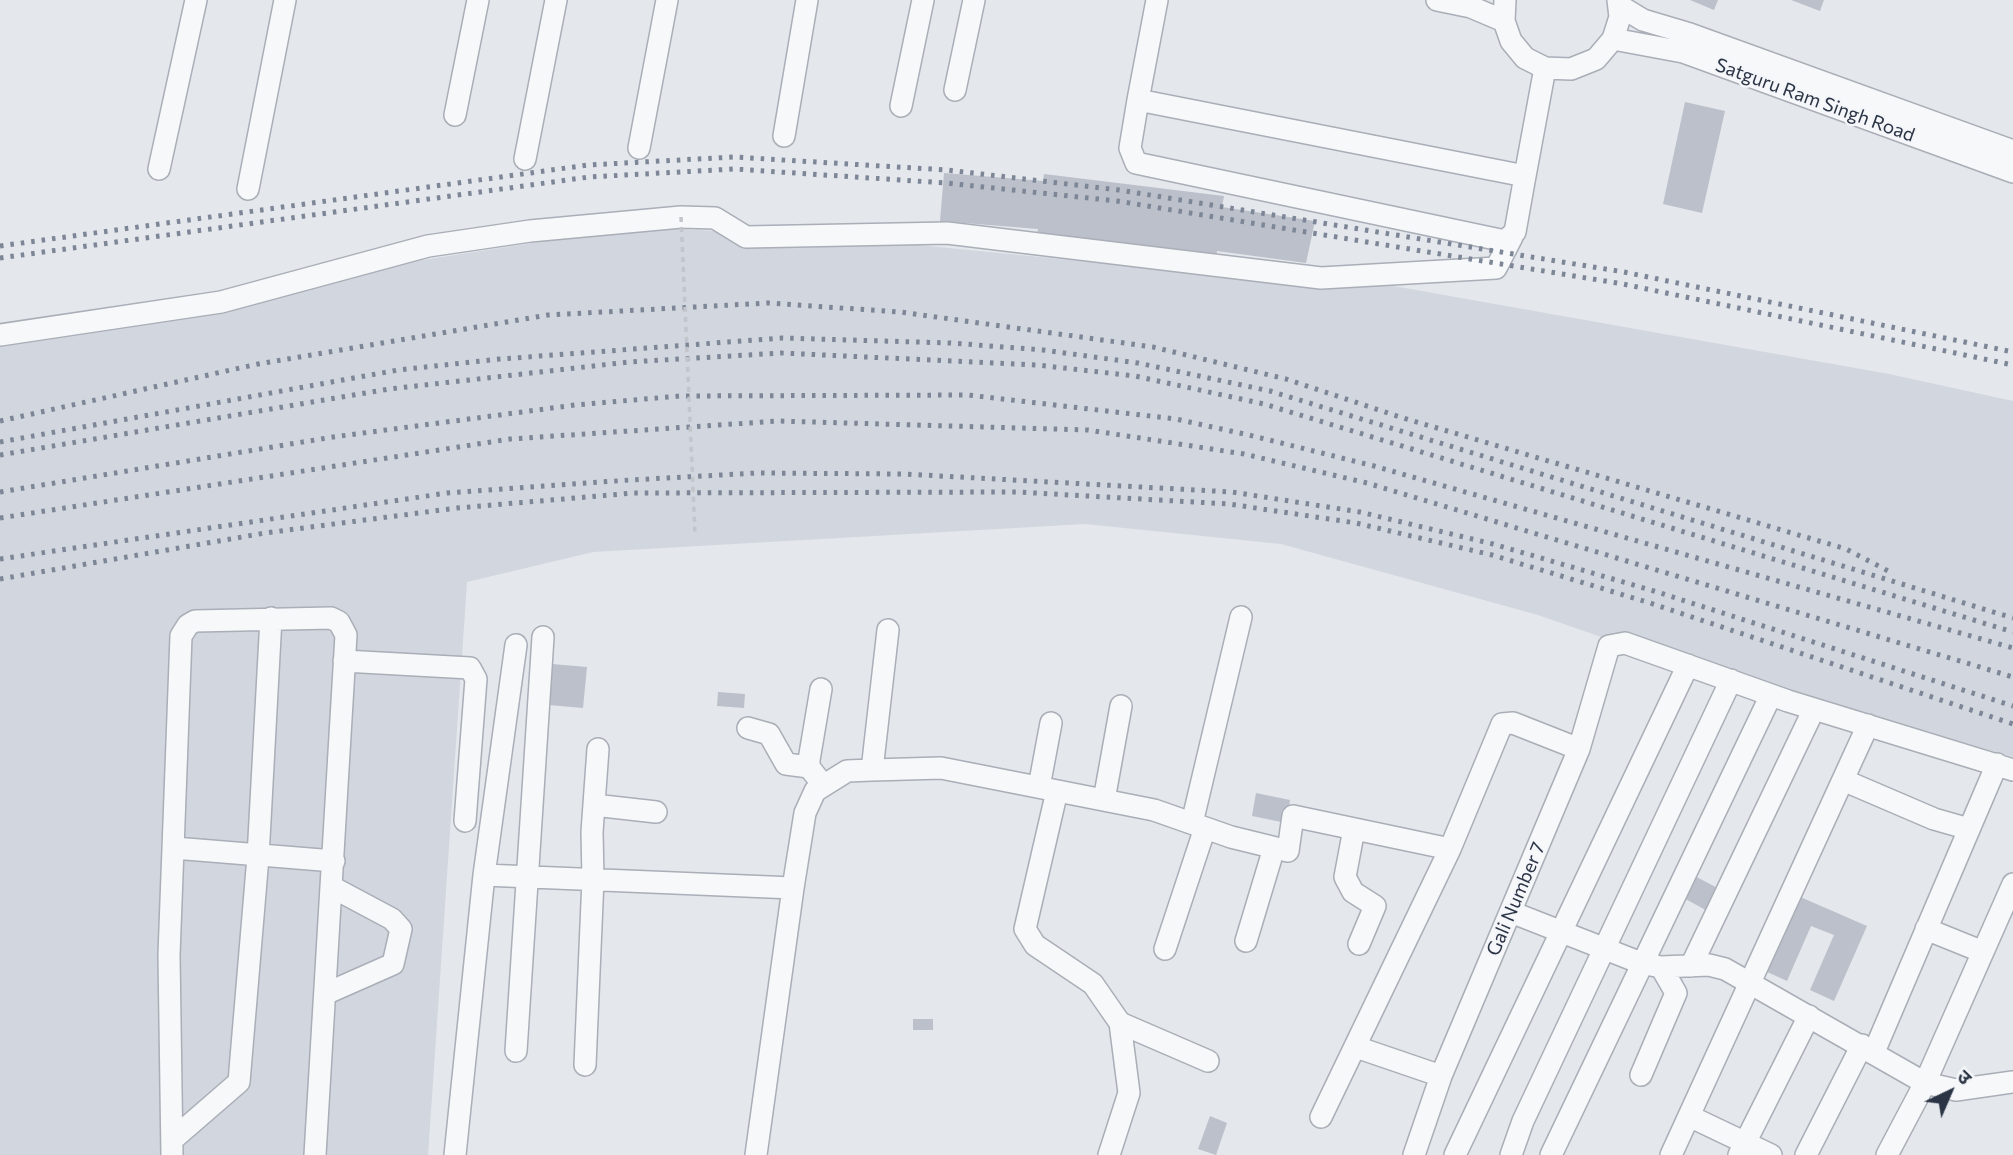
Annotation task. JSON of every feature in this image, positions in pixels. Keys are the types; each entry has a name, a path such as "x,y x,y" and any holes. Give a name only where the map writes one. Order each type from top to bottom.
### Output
{"street":[{"path":"159,169 196,0"},
{"path":"248,189 285,0"},
{"path":"455,115 478,0"},
{"path":"525,159 556,0"},
{"path":"639,148 667,0"},
{"path":"784,136 807,0"},
{"path":"901,106 923,0"},
{"path":"955,90 974,0"},
{"path":"1157,0 1130,148 1136,163 1505,242 1512,237"},
{"path":"1437,0 1504,10 1511,41 1525,58 1545,68 1571,69 1596,59 1613,39 1619,3"},
{"name":"Satguru Ram Singh Road","path":"1619,3 1643,20 2013,151"},
{"name":"Satguru Ram Singh Road","path":"1613,39 1683,52 2013,172"},
{"path":"0,335 221,302 428,246 530,230 681,217 715,218 746,237 947,233 1321,278 1496,268 1512,237 1545,68"},
{"path":"1138,100 1525,176"},
{"path":"1165,949 1199,825 1241,617"},
{"path":"172,1147 239,1082 258,857 271,618"},
{"path":"172,1147 169,955 181,636 188,625 195,621 331,618 339,622 346,635 315,1155"},
{"path":"872,770 888,630"},
{"path":"516,1051 525,876 543,637"},
{"name":"Gali Number 7","path":"1414,1155 1441,1076 1578,749 1607,651 1615,643 1625,643 1688,665"},
{"path":"455,1155 484,874 516,645"},
{"path":"344,661 470,668 476,679 465,821"},
{"path":"1455,1155 1688,665 1814,709 2005,767 1969,829 1926,929 1868,1049 1806,1155"},
{"path":"1511,1155 1523,1121 1731,681"},
{"path":"821,689 810,766 823,785"},
{"path":"1551,1155 1651,965 1771,695"},
{"path":"1104,800 1121,706"},
{"path":"1691,965 1814,709"},
{"path":"1051,723 1048,789 1025,929 1035,945 1093,984 1121,1023 1129,1094 1109,1155"},
{"path":"1321,1117 1450,849 1502,724 1513,723 1578,749"},
{"path":"1671,1155 1868,725"},
{"path":"748,729 769,734 786,764 810,766"},
{"path":"585,1065 598,749"},
{"path":"755,1155 805,813 815,792 847,771 941,768 1154,810 1288,851 1293,816 1450,849"},
{"path":"1843,780 1934,819 1969,829"},
{"path":"594,805 656,811"},
{"path":"1354,829 1345,877 1353,892 1375,906 1359,944"},
{"path":"174,848 258,857 334,861"},
{"path":"1246,941 1274,848"},
{"path":"484,874 793,888"},
{"path":"1887,1155 1925,1083 2013,884"},
{"path":"325,995 393,964 401,929 392,919 332,887"},
{"path":"1511,912 1651,965 1717,967 1925,1083 1956,1090 2013,1082"},
{"path":"1926,929 1983,952"},
{"path":"1641,1075 1676,993 1651,965"},
{"path":"1742,1149 1809,1016"},
{"path":"1121,1023 1208,1061"},
{"path":"1356,1047 1441,1076"},
{"path":"1689,1116 1742,1149 1771,1155"}],"path":[{"path":"681,217 695,534"}],"shaded area":[{"path":"636,227 837,237 1091,262 1309,271 1889,374 2013,401 2013,757 1653,655 1538,615 1281,544 1085,524 593,552 467,582 428,1155 0,1155 0,338 371,268"}],"building":[{"path":"1690,0 1718,0 1714,10"},
{"path":"1791,0 1824,0 1820,11"},
{"path":"1685,102 1725,111 1702,213 1663,204"},
{"path":"944,173 1043,181 1044,174 1224,196 1222,207 1315,221 1306,263 1217,251 1216,262 1036,240 1038,229 940,221"},
{"path":"552,664 587,667 583,708 549,705"},
{"path":"718,692 745,694 744,708 717,706"},
{"path":"1256,793 1290,800 1286,823 1252,816"},
{"path":"1691,874 1725,892 1713,914 1680,896"},
{"path":"1798,896 1867,926 1834,1001 1810,990 1834,935 1811,926 1787,981 1765,971"},
{"path":"913,1019 933,1019 933,1030 913,1030"},
{"path":"1210,1116 1227,1123 1216,1155 1198,1149"}],"railway":[{"path":"0,246 588,165 734,157 947,170 1119,190 1624,272 2013,352"},
{"path":"0,258 589,177 734,169 946,183 1117,201 1623,284 2013,365"},
{"path":"0,421 258,364 548,315 768,303 900,312 1153,347 1286,379 1400,417 1846,549 1894,574"},
{"path":"0,442 398,370 500,359 782,338 951,343 1043,350 1138,363 1270,391 2013,618"},
{"path":"0,455 389,389 629,362 781,353 1037,365 1135,376 1264,404 2013,632"},
{"path":"0,492 333,437 575,405 680,396 968,395 1176,419 1249,435 1374,466 2013,648"},
{"path":"0,518 510,439 778,421 1088,430 1244,454 1367,483 2013,677"},
{"path":"0,559 447,493 757,473 904,474 1232,492 1360,512 1493,544 1654,591 2013,706"},
{"path":"0,579 265,533 457,508 634,493 1017,492 1229,504 1356,523 1492,555 1650,603 2013,724"}]}
